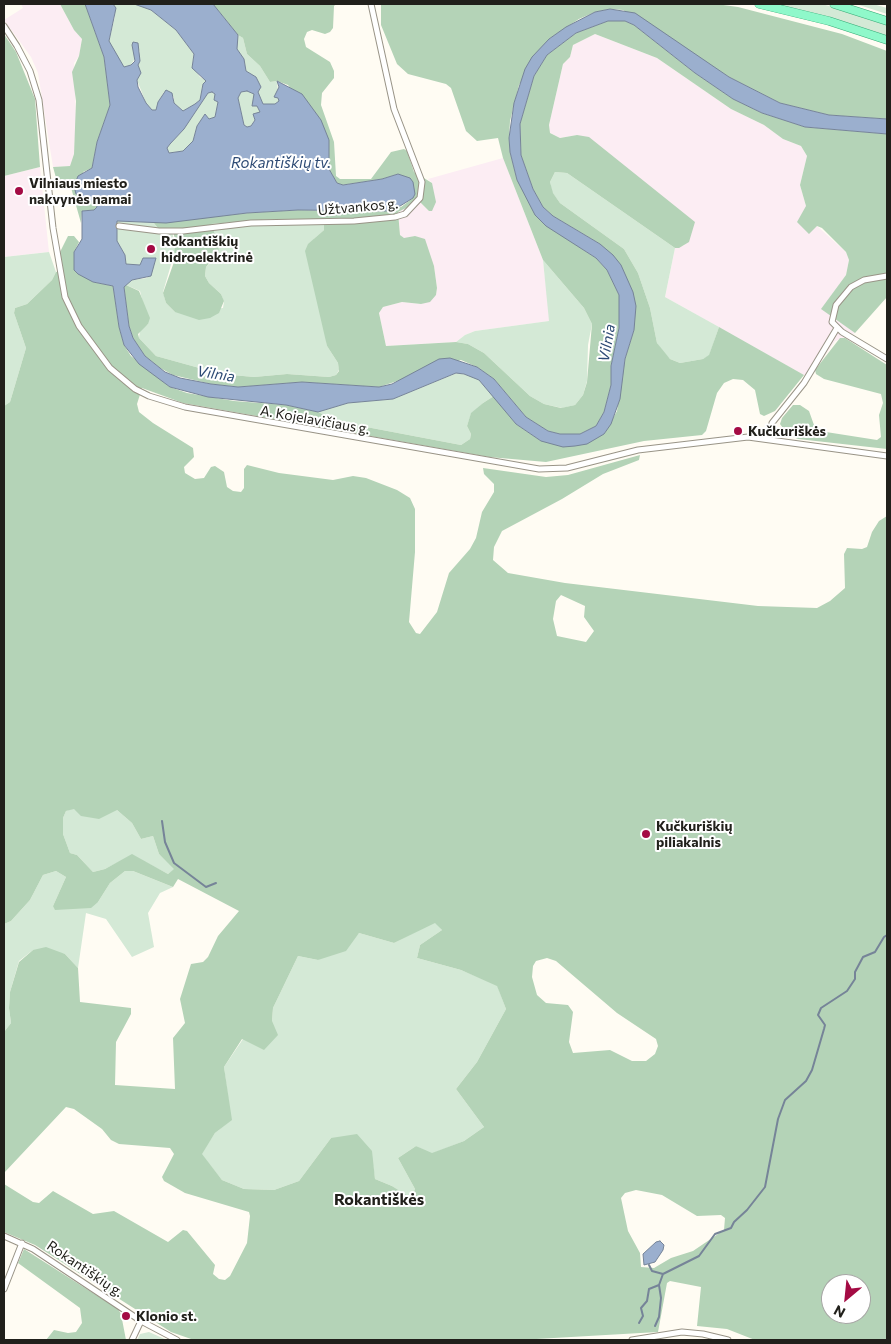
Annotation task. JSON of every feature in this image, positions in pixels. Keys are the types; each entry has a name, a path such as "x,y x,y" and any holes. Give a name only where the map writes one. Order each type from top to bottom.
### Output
{"main road":[{"path":"759,4 829,22 887,40"},
{"path":"834,4 887,21"}],"street":[{"name":"Užtvankos g.","path":"119,226 159,231 183,231 252,223 354,221 396,217 405,214 420,198 422,182 394,109 371,4"},
{"name":"A. Kojelavičiaus g.","path":"4,26 30,71 38,100 54,228 65,297 78,326 89,342 110,368 135,389 166,402 185,407 539,470 567,468 638,450 730,438 768,438 887,456"},
{"path":"887,276 864,280 845,292 839,299 832,322 836,328 887,359"},
{"path":"768,438 772,423 804,383 836,328"},
{"name":"Rokantiškių g.","path":"4,1236 22,1243 91,1286 141,1322 177,1340"},
{"path":"4,1289 22,1243"},
{"path":"132,1340 141,1322"},
{"path":"633,1340 688,1332 728,1340"}],"shaded area":[{"path":"21,4 60,4 74,30 82,39 79,56 74,63 76,121 74,154 70,166 53,167 38,73 31,57 4,20 23,8"},
{"path":"595,34 657,58 731,109 764,125 783,139 801,146 807,156 800,185 806,206 817,226 846,252 849,260 846,275 822,309 855,333 835,341 809,378 665,297 675,248 685,245 577,135 560,138 550,133 549,125 563,64 570,57 573,45"},
{"path":"503,158 543,260 550,321 475,331 465,335 456,342 386,346 379,313 383,307 402,302 421,304 436,295 437,288 434,266 415,236 404,239 400,235 398,212 410,206 416,198 429,211 432,183 428,179"},
{"path":"40,167 49,252 4,257 4,176"}],"green space":[{"path":"60,4 85,4 104,57 110,105 97,142 92,168 83,172 84,200 96,203 97,207 94,210 82,211 81,223 70,184 58,185 53,167 70,166 74,154 76,101 72,72 79,56 82,39 74,30"},
{"path":"113,4 134,4 151,10 176,30 194,54 192,66 200,77 207,81 203,84 200,100 183,111 174,103 174,97 164,92 156,110 152,110 146,103 137,80 141,73 138,65 140,50 131,65 124,67 109,41 115,16"},
{"path":"213,4 336,4 334,6 333,28 330,32 325,34 312,30 307,32 304,39 306,47 330,62 334,71 334,78 322,93 321,105 334,142 336,176 340,179 371,179 391,152 404,149 407,151 414,172 432,183 436,202 432,211 429,211 416,198 410,206 398,212 400,235 404,238 415,236 425,239 434,266 437,288 436,295 430,302 421,304 402,302 383,307 379,313 386,346 456,342 468,344 484,353 530,396 544,404 561,408 575,405 583,395 587,382 592,324 584,308 543,260 503,158 498,138 477,141 466,131 451,88 446,84 408,74 397,64 381,25 381,4 716,4 738,7 842,34 887,51 887,119 829,115 780,103 729,77 623,10 610,9 595,12 579,19 549,39 519,85 510,121 509,138 510,152 517,180 582,249 596,258 607,270 619,295 619,328 611,366 611,385 604,412 596,426 580,434 560,434 548,431 526,417 494,379 477,367 461,360 379,387 302,382 238,387 211,384 173,375 160,368 145,356 133,338 129,326 124,287 126,285 139,291 150,318 148,324 138,334 139,338 156,356 221,374 254,377 287,374 329,377 336,375 339,371 338,363 327,346 305,251 308,244 324,230 324,220 274,219 211,224 217,239 219,252 206,267 205,276 209,283 221,294 224,301 219,313 210,318 199,320 175,312 166,303 163,293 174,262 175,239 172,228 158,228 153,222 298,210 377,212 401,207 413,198 398,174 382,179 342,185 337,183 329,169 329,140 288,85 277,81 270,82 260,66 247,54 243,38 238,35"},
{"path":"775,4 821,4 838,8 887,24 887,36"},
{"path":"856,4 873,4 887,8 887,14"},
{"path":"608,21 625,21 634,25 695,73 733,99 762,113 805,127 887,134 887,297 855,333 821,309 846,275 849,260 846,252 822,228 817,226 809,234 797,222 806,206 800,185 807,156 801,146 783,139 764,125 731,109 657,58 595,34 573,45 570,57 563,64 549,125 550,133 560,138 577,135 589,137 695,222 689,242 679,248 675,248 567,173 555,172 550,182 553,193 560,203 624,249 638,273 650,308 657,343 670,359 680,363 703,359 709,355 719,327 804,375 775,411 764,416 760,414 755,390 743,380 733,379 724,383 717,393 706,431 702,435 644,441 546,462 489,457 183,403 142,388 137,404 139,412 193,448 194,457 184,467 185,473 195,479 204,478 211,467 215,466 224,472 227,487 233,491 241,492 244,488 244,469 247,465 279,473 333,480 353,476 366,478 397,490 410,498 415,509 415,552 409,622 416,633 420,634 437,612 449,573 470,549 476,538 482,512 494,492 494,484 484,474 483,468 546,477 568,475 640,455 639,460 603,474 562,499 502,531 494,547 493,560 508,573 565,583 758,606 817,608 830,601 845,588 844,554 847,548 862,549 867,547 872,532 879,521 887,516 887,1340 755,1340 727,1329 697,1326 701,1287 670,1281 667,1283 658,1332 519,1340 194,1340 171,1332 35,1245 4,1232 4,1184 33,1202 39,1203 53,1191 93,1214 114,1211 168,1242 183,1230 187,1231 215,1265 213,1274 219,1279 225,1280 230,1276 247,1243 250,1216 249,1212 185,1193 164,1181 162,1177 174,1154 170,1148 119,1144 111,1140 102,1129 74,1109 66,1107 4,1173 4,1032 11,1023 9,1008 10,992 19,962 33,950 46,947 65,954 78,968 80,1002 131,1008 131,1014 116,1042 115,1085 175,1089 173,1038 185,1023 180,999 191,964 203,962 208,957 218,936 239,911 178,879 173,887 133,871 125,871 110,883 98,902 91,908 55,910 53,906 66,877 56,871 43,875 30,900 11,921 4,924 4,406 10,402 26,348 14,313 15,308 27,304 52,280 56,272 62,270 60,252 68,236 74,236 79,242 74,252 93,282 113,286 119,327 124,345 131,356 170,387 187,393 234,401 286,405 318,412 340,422 461,445 470,439 471,434 467,426 471,413 494,396 516,424 541,441 604,434 617,411 625,359 634,330 600,244 553,216 543,207 533,189 521,155 520,124 534,76 547,55 576,33","holes":["561,595 585,606 584,617 594,631 586,642 557,636 553,619 556,601","74,809 81,816 99,819 117,810 132,823 141,839 153,836 159,854 174,869 168,874 132,854 105,869 93,872 77,855 70,853 63,834 63,818 66,811","435,923 442,930 420,945 417,958 461,970 497,986 506,1009 477,1062 456,1089 484,1127 464,1141 432,1153 416,1146 398,1158 415,1189 411,1198 392,1186 375,1179 372,1151 357,1134 331,1138 299,1181 274,1190 244,1189 222,1180 202,1154 215,1133 232,1120 224,1067 242,1039 264,1050 278,1035 272,1021 273,1008 298,956 318,960 346,951 359,933 394,943","547,958 556,961 617,1013 656,1039 658,1046 655,1054 646,1061 632,1061 610,1050 573,1053 569,1042 573,1012 568,1005 546,1003 537,995 532,977 533,966 536,961","636,1190 662,1195 697,1216 721,1215 725,1218 724,1230 693,1251 671,1258 654,1268 641,1267 640,1253 628,1231 621,1198 625,1193"]},
{"path":"4,34 16,52 35,99 40,167 4,176"},
{"path":"238,35 243,38 247,54 260,66 270,82 277,81 279,101 275,104 263,104 258,92 261,87 256,77 246,71 244,59 237,49"},
{"path":"247,91 255,94 253,106 257,106 260,113 253,114 255,119 251,126 247,127 244,125 238,98 241,92"},
{"path":"212,92 215,94 218,102 215,117 209,119 205,114 197,126 193,141 183,151 169,153 167,148 184,129 208,93"},
{"path":"555,172 567,173 675,248 665,297 719,327 709,356 703,359 680,363 670,359 663,353 657,343 650,308 638,273 624,249 560,203 552,192 550,182"},
{"path":"274,219 324,220 324,230 314,239 327,346 338,363 339,370 336,375 329,377 287,374 254,377 221,374 156,356 139,338 140,330 148,324 140,291 126,285 132,280 147,278 156,258 143,258 140,265 126,264 125,255 117,241 117,221 153,222 158,228 172,228 175,251 163,292 166,303 175,312 223,308 224,302 221,294 209,283 205,276 206,267 217,256 217,239 211,224"},
{"path":"49,252 56,272 52,280 27,304 15,308 14,313 26,348 10,402 4,406 4,257"},
{"path":"543,260 584,308 592,324 588,345 587,381 583,395 575,405 562,408 544,404 530,396 484,353 468,344 456,342 465,335 475,331 549,321"},
{"path":"840,338 845,338 887,365 887,449 798,439 788,435 780,424 782,418 793,405 800,405 809,411 814,425 826,432 877,440 881,437 879,415 883,403 881,394 824,379 816,374 815,370"},
{"path":"457,373 472,376 479,380 494,396 471,414 467,426 471,434 470,439 461,445 340,422 318,412 348,403 393,399"},
{"path":"74,808 117,810 132,823 141,839 153,836 159,854 175,869 168,874 132,855 105,869 93,872 77,855 70,853 63,834 63,818 66,811"},
{"path":"56,871 66,877 53,906 98,902 110,883 125,871 133,871 173,887 160,893 148,913 154,947 132,957 106,919 86,913 78,968 65,954 33,950 19,961 10,992 9,1008 11,1023 4,1032 4,924 11,921 30,900 43,875"},
{"path":"435,922 442,930 420,945 417,958 461,970 497,985 506,1009 477,1062 456,1089 484,1127 464,1141 431,1154 416,1146 398,1158 415,1189 411,1199 392,1186 375,1179 371,1151 331,1138 299,1181 274,1190 244,1189 222,1180 201,1154 215,1133 231,1120 224,1067 243,1039 272,1021 273,1008 298,956 318,960 359,933 394,943"},
{"path":"24,1249 118,1309 121,1314 126,1340 46,1340 54,1330 68,1333 76,1332 82,1323 80,1308 18,1263"},
{"path":"149,1332 167,1340 137,1340 140,1334"}],"water":[{"name":"Rokantiškių tv.","path":"85,4 113,4 116,8 109,41 124,67 131,65 135,61 132,45 133,42 138,43 140,61 138,65 141,73 137,80 138,87 152,110 156,110 158,102 166,90 172,93 174,103 183,111 200,100 203,84 206,81 192,68 194,54 176,30 151,10 134,4 213,4 238,35 237,49 244,59 246,71 256,77 261,87 258,92 263,104 275,104 279,101 278,98 274,97 279,87 277,81 302,94 321,120 329,140 329,169 337,183 343,185 382,179 398,174 410,178 413,182 415,194 413,198 392,211 298,210 247,213 166,223 117,221 117,241 125,255 126,264 140,265 143,258 156,258 151,276 132,280 124,287 129,326 133,338 145,356 165,372 180,378 238,387 302,382 379,387 392,384 439,359 450,358 477,367 494,379 526,417 548,431 560,434 580,434 596,426 604,412 611,385 611,366 619,328 619,295 607,270 596,258 546,226 535,215 517,180 510,152 509,138 514,103 525,69 532,57 549,39 566,27 595,12 610,9 635,13 729,77 780,103 829,115 887,119 887,134 805,127 762,113 733,99 695,73 634,25 625,21 608,21 576,33 547,55 534,76 520,124 521,155 533,189 543,207 553,216 600,244 613,255 621,265 633,292 636,306 634,330 625,359 620,399 611,424 604,434 587,444 563,447 541,441 516,424 479,380 464,374 456,373 393,399 348,403 318,412 286,405 208,397 170,387 139,364 124,345 119,327 113,286 93,282 74,270 74,252 82,239 82,211 94,210 97,207 96,203 84,200 76,194 74,186 78,176 92,168 97,142 110,105 104,57","holes":["247,91 254,94 252,106 257,106 260,112 253,114 255,120 251,126 247,127 244,125 238,98 241,92","212,92 215,94 214,100 218,102 215,117 209,119 205,114 197,126 193,141 183,151 169,153 167,148 184,129 208,93"]},
{"path":"660,1241 664,1245 663,1250 655,1262 644,1265 643,1254 656,1242"}],"waterway":[{"path":"162,821 165,842 174,863 206,887 216,883"},
{"path":"655,1326 659,1317 661,1298 659,1285 663,1274 699,1256 715,1234 731,1228 734,1222 747,1210 765,1187 778,1119 785,1100 806,1081 812,1070 825,1025 818,1015 821,1008 847,991 855,979 855,972 863,957 875,952 887,935"},
{"path":"649,1265 652,1271 663,1274"},
{"path":"639,1323 643,1316 641,1308 647,1301 649,1289 659,1285"}],"place":[{"name":"Vilniaus miesto nakvynės namai","path":"19,191"},
{"name":"Rokantiškių hidroelektrinė","path":"151,249"},
{"name":"Kučkuriškės","path":"738,431"},
{"name":"Kučkuriškių piliakalnis","path":"646,834"},
{"name":"Klonio st.","path":"126,1316"}],"district":[{"name":"Rokantiškės","path":"379,1200"}],"water label":[{"name":"Vilnia","path":"607,343"},
{"name":"Vilnia","path":"216,374"}]}
